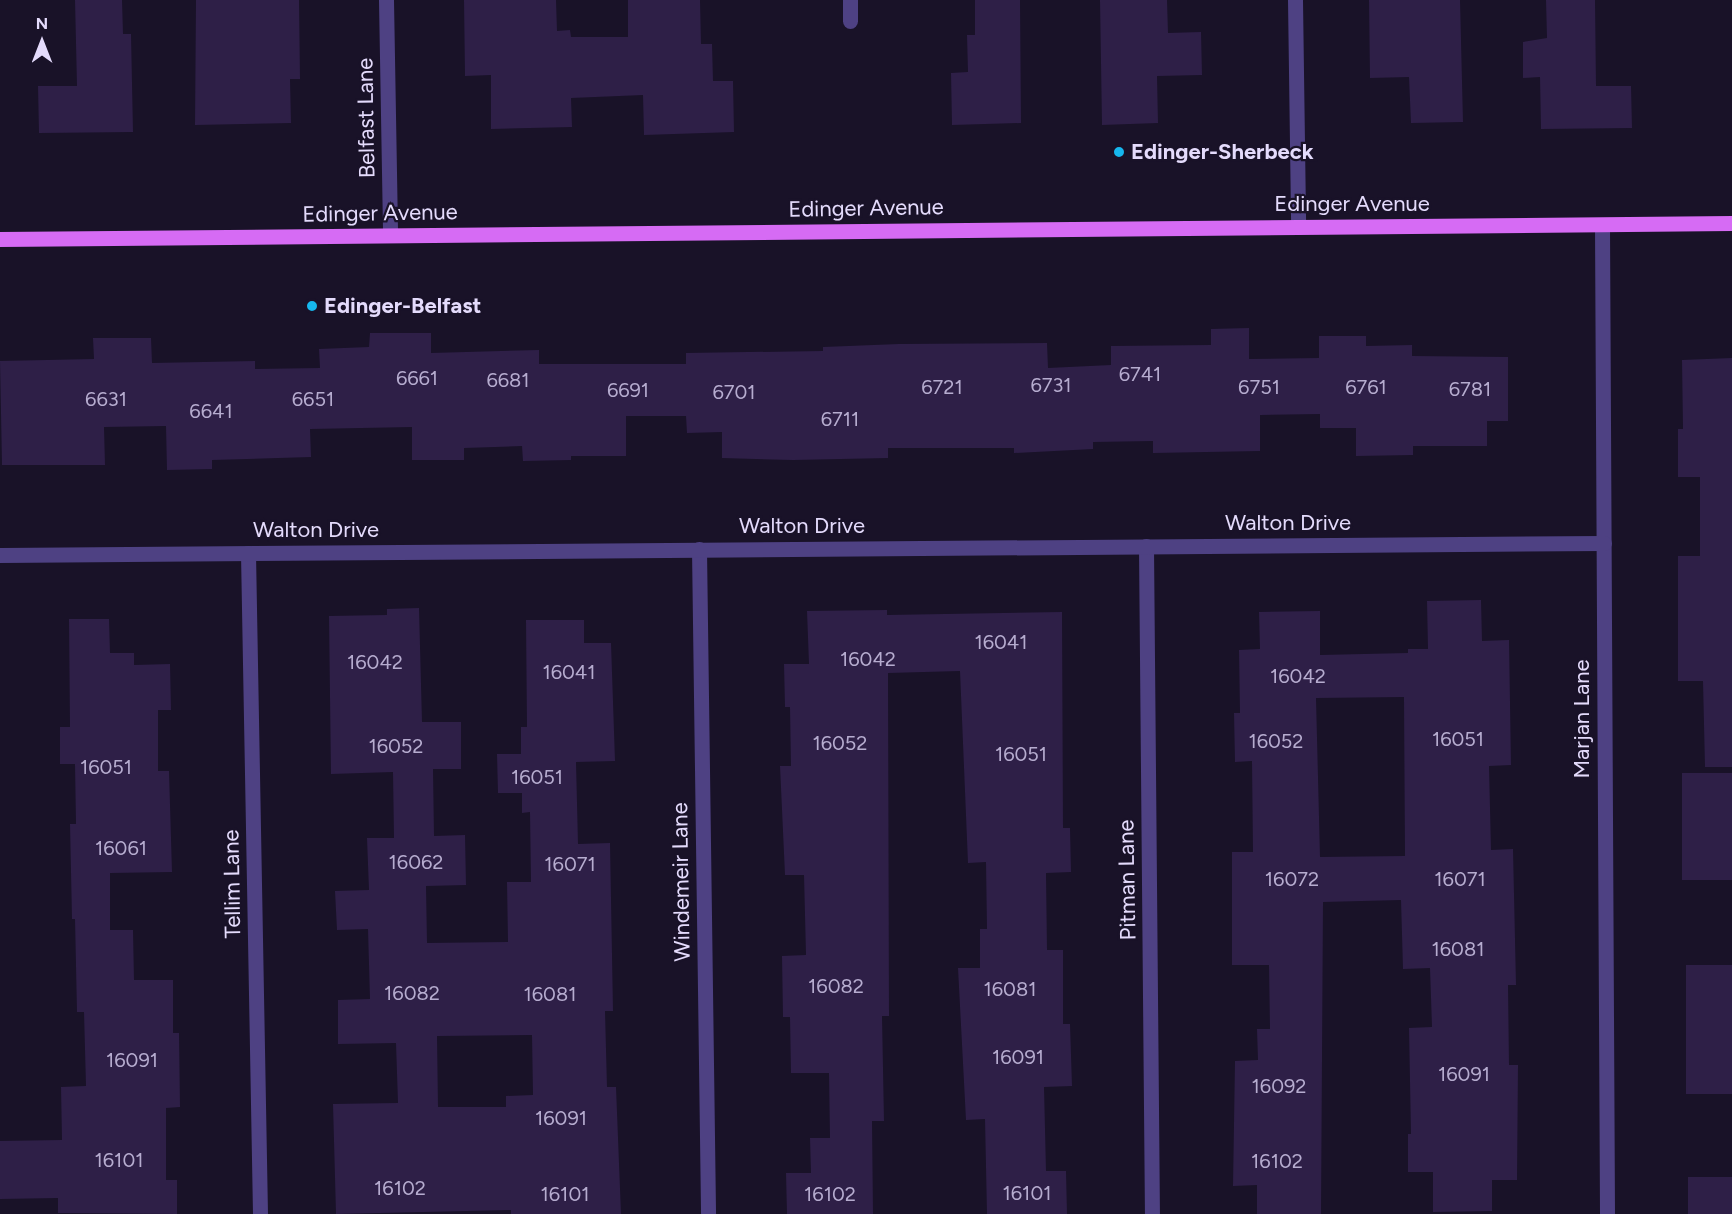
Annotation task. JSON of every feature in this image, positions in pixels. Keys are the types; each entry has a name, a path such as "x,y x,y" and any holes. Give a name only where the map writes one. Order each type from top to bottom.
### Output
{"main road":[{"name":"Edinger Avenue","path":"0,238 1732,223"}],"street":[{"name":"Belfast Lane","path":"386,0 390,235"},
{"path":"849,0 850,21"},
{"path":"1295,0 1298,227"},
{"name":"Marjan Lane","path":"1602,225 1607,1214"},
{"name":"Walton Drive","path":"0,555 1604,543"},
{"name":"Pitman Lane","path":"1146,546 1152,1214"},
{"name":"Windemeir Lane","path":"699,549 708,1214"},
{"name":"Tellim Lane","path":"248,553 260,1214"}],"building":[{"path":"75,0 122,0 123,34 131,34 133,132 39,133 38,86 77,86"},
{"path":"196,0 299,0 300,79 290,79 291,123 195,125"},
{"path":"464,0 556,0 557,31 570,30 571,37 628,37 628,0 700,0 701,44 712,44 713,81 733,81 734,132 644,135 643,95 571,98 572,127 491,129 491,75 465,76"},
{"path":"975,0 1020,0 1021,123 952,125 951,73 968,72 967,35 975,35"},
{"path":"1100,0 1167,0 1168,33 1201,32 1202,75 1157,76 1158,123 1102,125"},
{"path":"1369,0 1460,0 1463,122 1411,123 1409,77 1370,78"},
{"path":"1546,0 1595,0 1596,86 1631,86 1632,128 1541,129 1540,77 1523,78 1523,42 1547,38"},
{"path":"1249,328 1249,359 1319,358 1319,336 1366,336 1366,346 1412,345 1412,356 1508,357 1508,421 1487,421 1487,446 1413,446 1413,455 1356,456 1356,428 1320,428 1320,414 1260,415 1260,451 1153,453 1153,441 1093,442 1093,449 1014,453 1014,448 888,448 888,458 793,460 722,458 722,432 687,433 686,416 626,416 626,456 571,456 571,460 523,461 522,446 464,448 464,460 412,460 412,427 310,429 311,457 212,460 212,469 167,470 166,426 104,427 105,465 2,465 0,361 94,359 93,338 151,338 152,363 255,361 255,369 320,368 319,349 369,347 370,333 431,333 431,353 539,350 539,364 686,364 686,353 823,351 823,347 899,344 1047,343 1048,368 1111,365 1111,346 1211,345 1211,329"},
{"path":"1732,358 1732,767 1705,767 1703,681 1678,681 1678,556 1700,556 1700,477 1678,477 1678,429 1683,429 1682,360"},
{"path":"1481,600 1482,641 1509,640 1511,765 1489,766 1491,850 1513,849 1516,985 1508,985 1509,1065 1518,1065 1517,1180 1492,1180 1492,1211 1433,1212 1433,1172 1408,1172 1408,1134 1411,1134 1409,1028 1432,1027 1430,968 1403,969 1401,900 1323,902 1321,1214 1257,1214 1257,1185 1233,1186 1235,1061 1258,1060 1257,1029 1270,1029 1269,965 1232,965 1232,852 1253,852 1252,761 1235,762 1234,713 1240,713 1239,650 1260,649 1259,612 1320,611 1320,655 1408,653 1408,649 1428,649 1427,601","holes":["1404,697 1405,856 1320,857 1316,698"]},
{"path":"419,608 422,722 461,722 461,769 433,769 434,836 465,835 466,885 426,886 427,943 508,942 507,882 531,882 530,812 522,813 522,793 498,793 497,754 521,754 521,727 527,727 526,620 584,620 584,643 611,643 615,761 576,762 578,844 610,843 613,1011 605,1011 607,1087 616,1087 621,1214 511,1214 511,1210 336,1214 333,1104 398,1103 396,1043 338,1044 338,1000 370,999 368,929 337,930 335,891 369,890 367,838 394,838 393,772 331,774 329,616 387,615 387,609","holes":["532,1035 533,1095 506,1096 506,1107 438,1107 437,1036"]},
{"path":"887,610 887,615 1062,612 1063,828 1070,828 1071,872 1046,873 1047,950 1063,950 1063,1024 1070,1024 1072,1086 1044,1087 1046,1171 1066,1171 1067,1214 987,1214 985,1119 966,1120 958,968 980,968 980,929 987,929 986,862 968,863 960,671 888,673 889,1016 882,1016 884,1121 872,1121 873,1214 787,1214 786,1173 811,1173 810,1138 830,1138 829,1073 791,1073 790,1017 783,1017 782,956 806,955 804,875 785,875 780,766 791,766 790,707 785,707 784,664 809,664 807,611"},
{"path":"69,619 109,619 110,653 134,653 134,665 170,664 171,710 158,710 158,771 169,771 172,872 110,873 110,930 133,930 134,980 173,980 173,1033 179,1033 180,1107 166,1108 166,1180 177,1180 177,1214 58,1213 58,1198 0,1199 0,1141 62,1140 61,1087 86,1086 84,1012 77,1012 75,919 72,919 70,824 76,824 75,764 60,764 60,727 70,727"},
{"path":"1682,773 1732,773 1732,880 1682,880"},
{"path":"1686,965 1732,965 1732,1094 1686,1094"},
{"path":"1688,1177 1732,1177 1732,1214 1688,1214"}],"place":[{"name":"Edinger-Sherbeck","path":"1119,152"},
{"name":"Edinger-Belfast","path":"312,306"}]}
